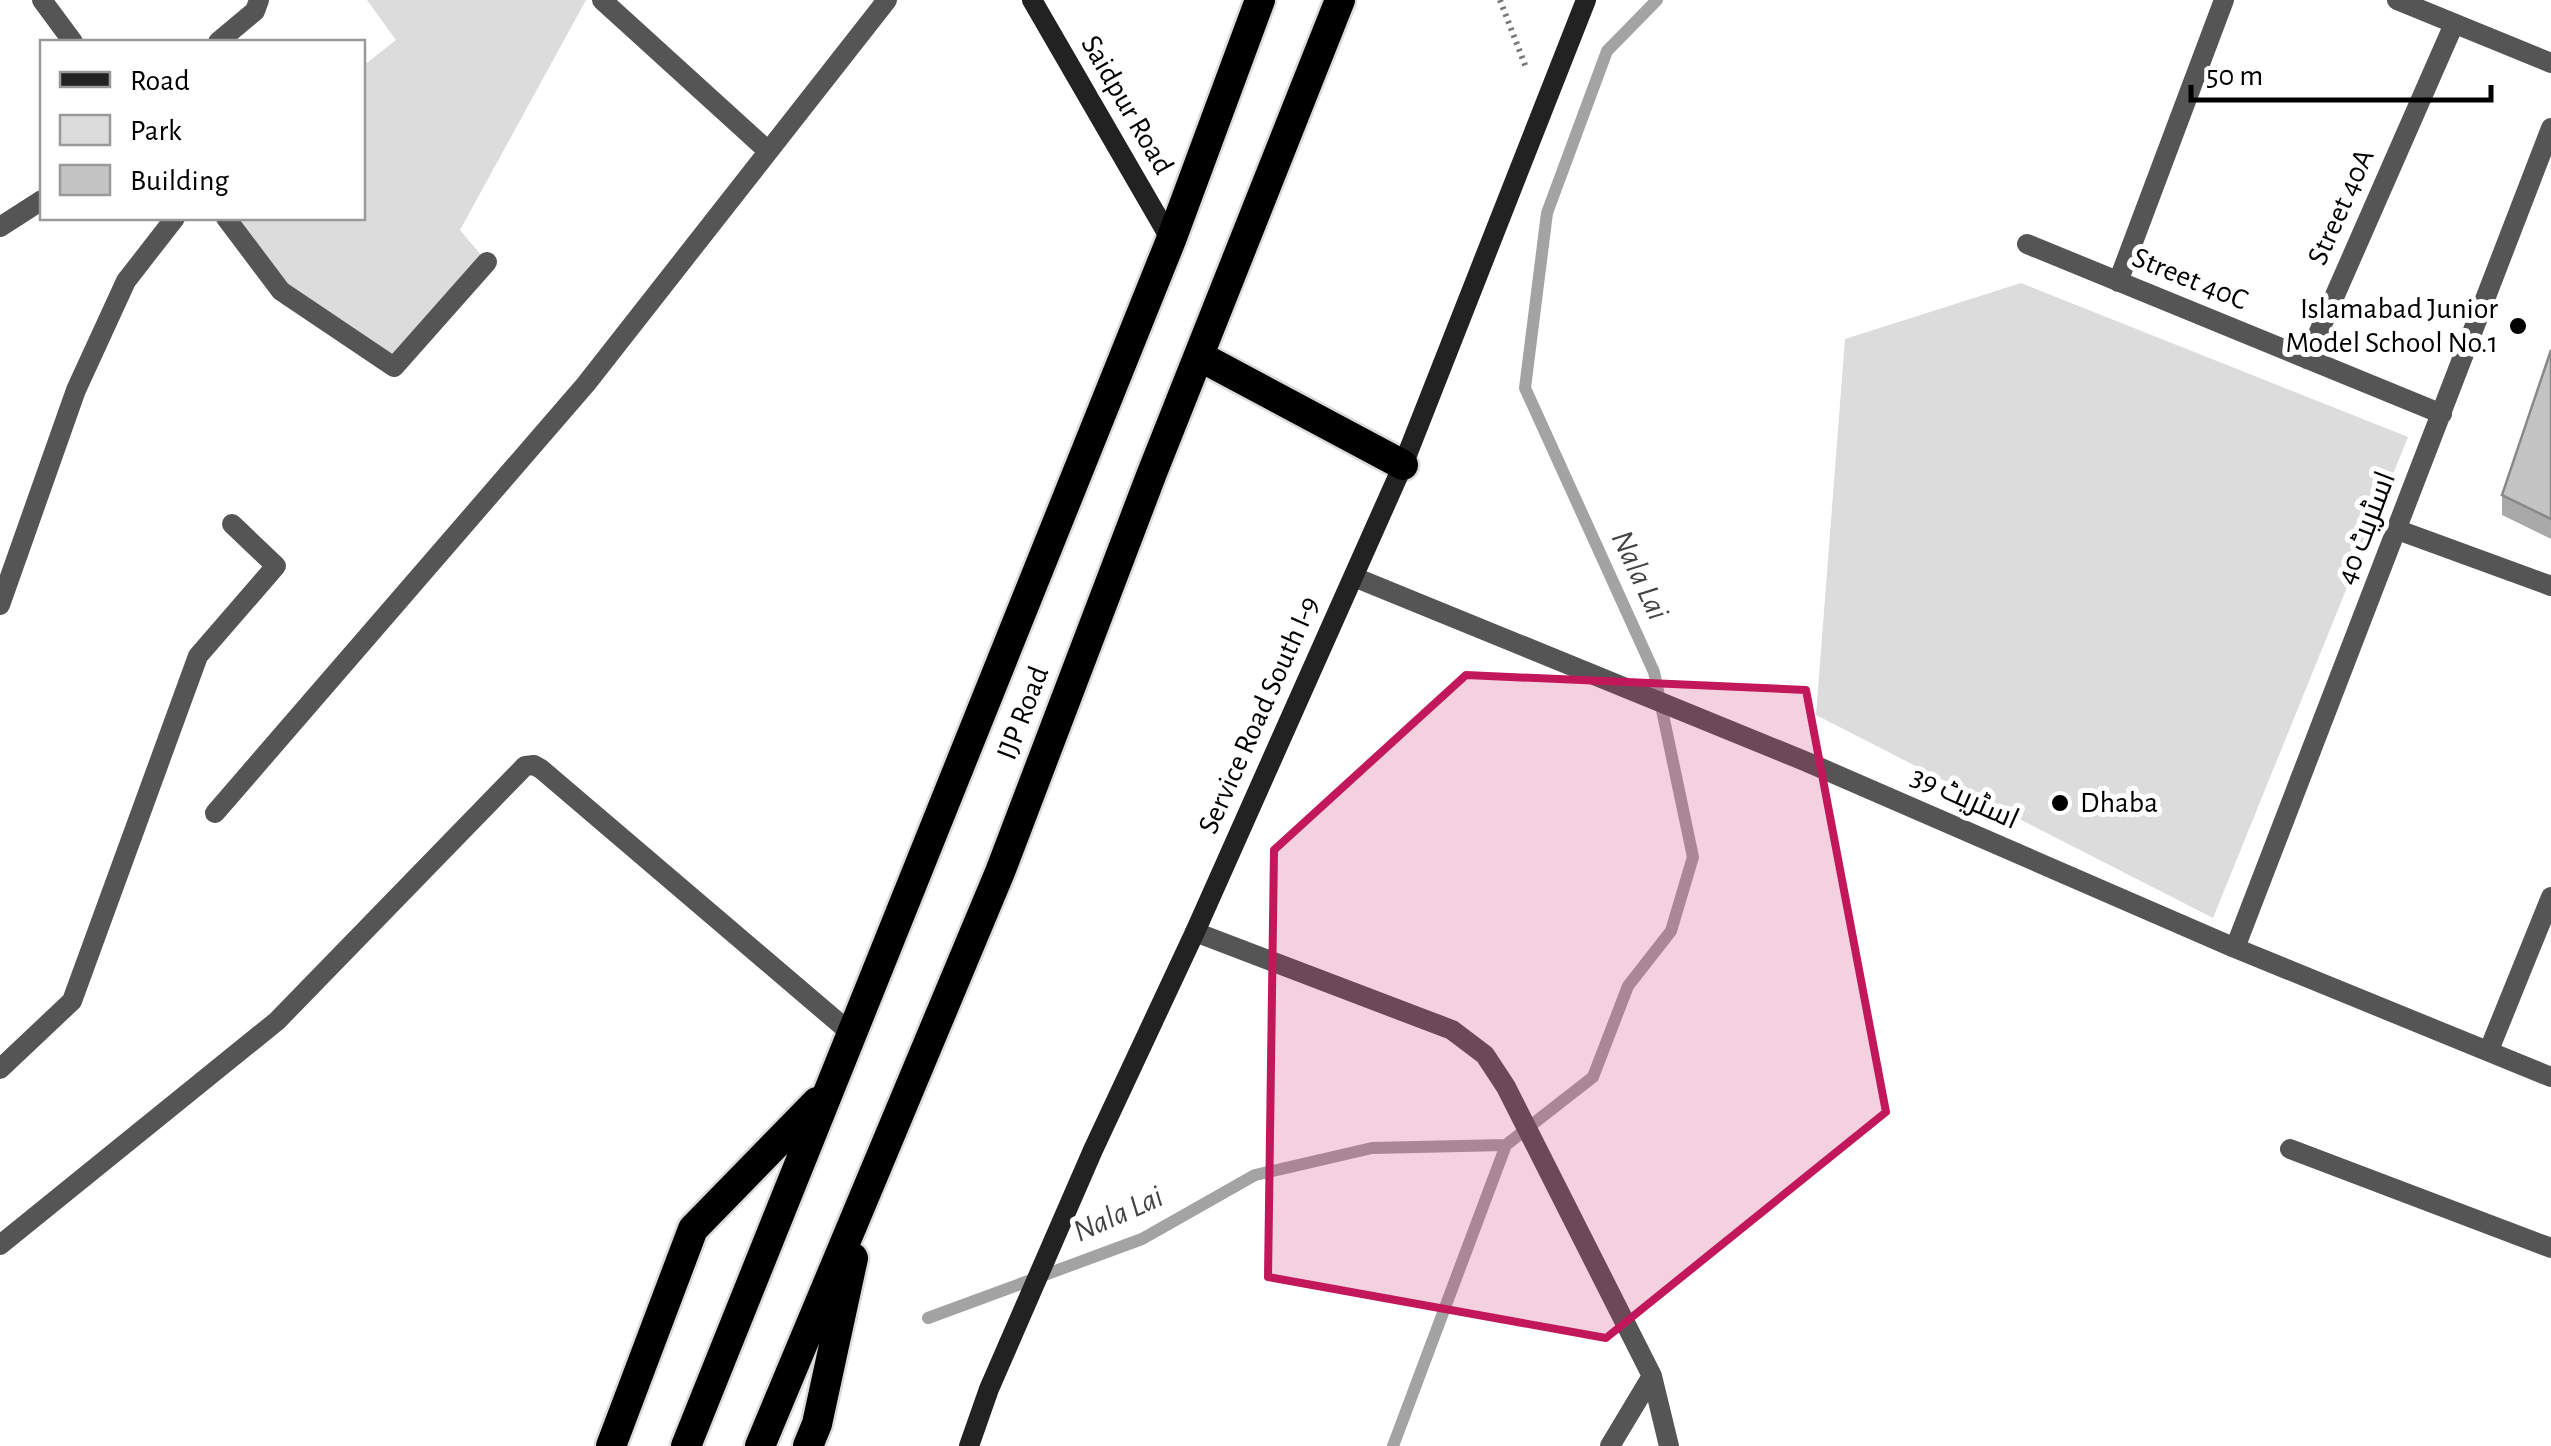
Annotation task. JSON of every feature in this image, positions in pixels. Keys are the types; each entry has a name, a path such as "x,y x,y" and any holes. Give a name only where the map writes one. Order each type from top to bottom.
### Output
{"highway":[{"name":"IJP Road","path":"686,1446 1170,240 1260,0"},
{"name":"IJP Road","path":"760,1446 1000,872 1340,0"},
{"path":"1199,356 1403,466"},
{"path":"611,1446 693,1229 829,1089"},
{"path":"808,1446 817,1424 870,1182"}],"street":[{"path":"42,0 72,40"},
{"path":"220,40 255,10 258,0"},
{"path":"602,0 767,150"},
{"path":"215,813 586,384 887,0"},
{"name":"Saidpur Road","path":"1032,0 1170,240"},
{"name":"Service Road South I-9","path":"969,1446 1092,1150 1403,466 1586,0"},
{"path":"2118,282 2224,0"},
{"path":"2405,2 2551,63"},
{"name":"Street 40A","path":"2307,359 2454,24"},
{"name":"اسٹریٹ 40","path":"2235,948 2551,128"},
{"path":"0,226 40,201"},
{"path":"0,605 76,390 126,281 173,220"},
{"path":"228,220 281,291 394,367 487,262"},
{"name":"Street 40C","path":"2027,244 2442,414"},
{"path":"0,1069 72,1001 198,656 276,566 232,524"},
{"path":"2398,530 2551,586"},
{"name":"اسٹریٹ 39","path":"1354,577 1807,762 2235,948 2551,1077"},
{"path":"0,1246 277,1021 524,766 541,769 853,1035"},
{"path":"2489,1050 2551,896"},
{"path":"1194,932 1452,1030 1485,1055 1506,1088 1652,1376 1669,1446"},
{"path":"2290,1149 2551,1248"},
{"path":"1610,1446 1652,1376"}],"path":[{"path":"1500,0 1525,68 1546,100"}],"highlighted area":[{"path":"1466,675 1806,690 1886,1112 1606,1338 1268,1277 1274,850"}],"green space":[{"path":"367,0 586,0 460,230 487,262 394,367 276,284 228,220 365,220 365,64 396,40"},
{"path":"2021,283 2408,437 2213,918 1816,715 1845,339"}],"building":[{"path":"2551,350 2551,519 2502,495"}],"waterway":[{"name":"Nala Lai","path":"1393,1446 1506,1145 1593,1077 1628,986 1671,931 1693,857 1654,672 1525,388 1547,213 1607,51 1657,0"},
{"name":"Nala Lai","path":"928,1318 1142,1239 1255,1175 1372,1148 1506,1145"}],"place":[{"name":"Islamabad Junior Model School No.1","path":"2518,326"},
{"name":"Dhaba","path":"2060,803"}]}
